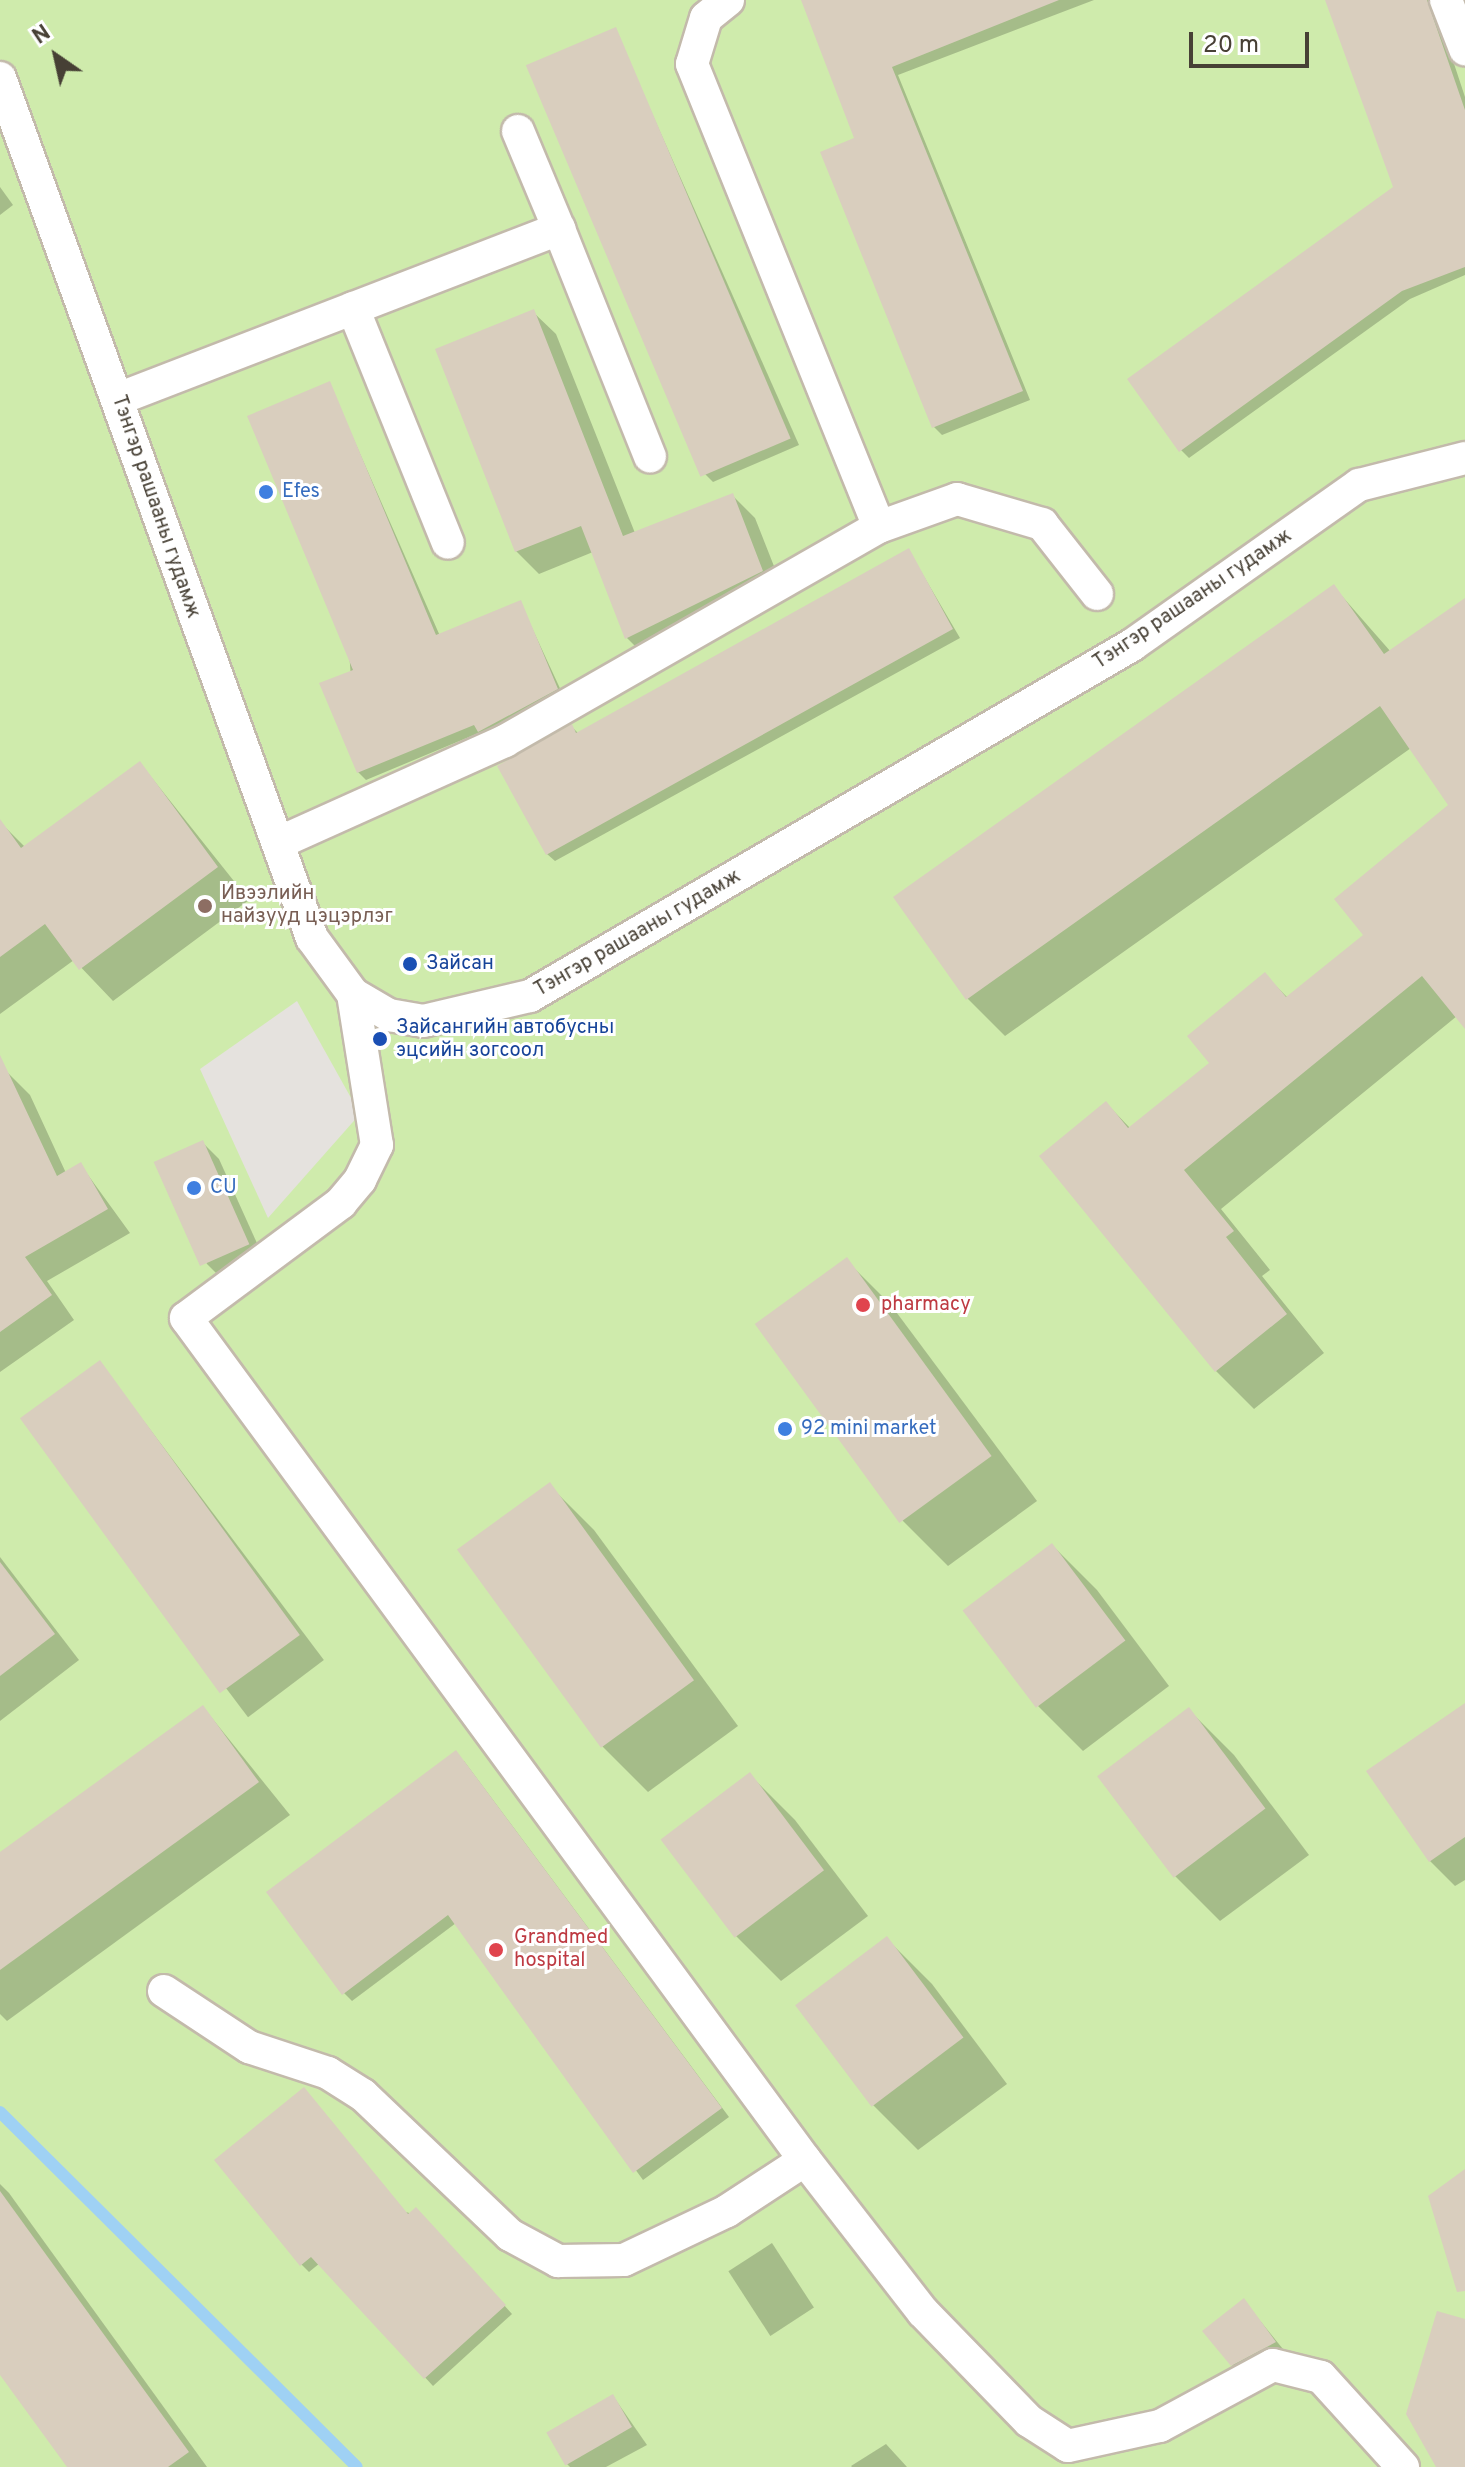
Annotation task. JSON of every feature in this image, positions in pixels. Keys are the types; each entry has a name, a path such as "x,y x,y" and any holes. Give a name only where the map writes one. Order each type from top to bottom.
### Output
{"street":[{"path":"728,0 706,18 692,64 879,527"},
{"path":"1446,0 1465,49"},
{"name":"Тэнгэр рашааны гудамж","path":"0,78 312,938 353,994 389,1015 423,1021 530,996 1132,645 1359,485 1465,458"},
{"path":"518,131 650,457"},
{"path":"118,399 559,229"},
{"path":"353,308 448,543"},
{"path":"278,843 505,741 879,527 957,499 1021,514 1058,537 1097,594"},
{"path":"353,994 377,1145 360,1180 341,1203 186,1318 805,2160 923,2312 1029,2421 1068,2446 1160,2426 1273,2365 1321,2377 1403,2467"},
{"path":"164,1991 249,2047 328,2073 363,2095 510,2235 558,2261 624,2260 727,2211 805,2160"}],"green space":[{"path":"0,0 1465,0 1465,2467 0,2467"}],"shaded area":[{"path":"297,1001 360,1114 268,1218 200,1069"}],"building":[{"path":"801,0 1059,0 892,67 1023,391 932,428 820,152 854,138"},
{"path":"1325,0 1427,0 1465,110 1465,267 1402,291 1179,452 1127,379 1393,187"},
{"path":"616,27 791,438 700,477 526,65"},
{"path":"534,309 623,536 733,493 763,571 625,639 581,526 515,552 435,349"},
{"path":"330,381 436,635 521,600 558,689 478,732 474,725 357,773 319,683 353,670 247,416"},
{"path":"909,548 953,629 546,855 497,766 572,724 576,733"},
{"path":"1334,584 1384,654 1465,598 1465,1029 1422,976 1184,1170 1234,1231 1226,1237 1287,1314 1215,1372 1039,1156 1106,1101 1128,1128 1209,1063 1187,1036 1265,972 1286,997 1363,935 1334,899 1448,805 1380,706 966,1000 893,897"},
{"path":"140,761 218,867 79,970 45,924 0,957 0,819 21,848"},
{"path":"0,1055 57,1176 81,1162 108,1209 25,1257 52,1295 0,1332"},
{"path":"203,1140 249,1244 200,1266 154,1162"},
{"path":"847,1257 992,1456 899,1523 755,1324"},
{"path":"100,1360 300,1635 220,1693 20,1418"},
{"path":"550,1482 694,1680 601,1748 457,1550"},
{"path":"1052,1543 1125,1640 1036,1708 963,1610"},
{"path":"0,1562 55,1634 0,1676"},
{"path":"1465,1703 1465,1837 1429,1862 1366,1771"},
{"path":"203,1705 259,1782 0,1970 0,1852"},
{"path":"1189,1707 1265,1808 1174,1878 1097,1776"},
{"path":"456,1750 722,2108 633,2173 448,1915 342,1995 266,1892"},
{"path":"750,1772 824,1870 735,1938 661,1839"},
{"path":"887,1936 963,2037 872,2107 795,2005"},
{"path":"304,2087 408,2214 416,2207 506,2305 424,2379 311,2257 300,2266 214,2160"},
{"path":"1465,2169 1465,2291 1457,2292 1428,2196"},
{"path":"0,2191 189,2452 168,2467 67,2467 0,2375"},
{"path":"1244,2298 1276,2342 1231,2366 1202,2331"},
{"path":"1437,2311 1465,2319 1465,2467 1436,2467 1406,2414"},
{"path":"613,2394 632,2427 565,2465 546,2432"}],"waterway":[{"path":"0,2112 357,2467"}],"place":[{"name":"Efes","path":"266,492"},
{"name":"Ивээлийн найзууд цэцэрлэг","path":"205,906"},
{"name":"Зайсан","path":"410,964"},
{"name":"Зайсангийн автобусны эцсийн зогсоол","path":"380,1039"},
{"name":"CU","path":"194,1188"},
{"name":"pharmacy","path":"863,1305"},
{"name":"92 mini market","path":"785,1429"},
{"name":"Grandmed hospital","path":"496,1950"}]}
